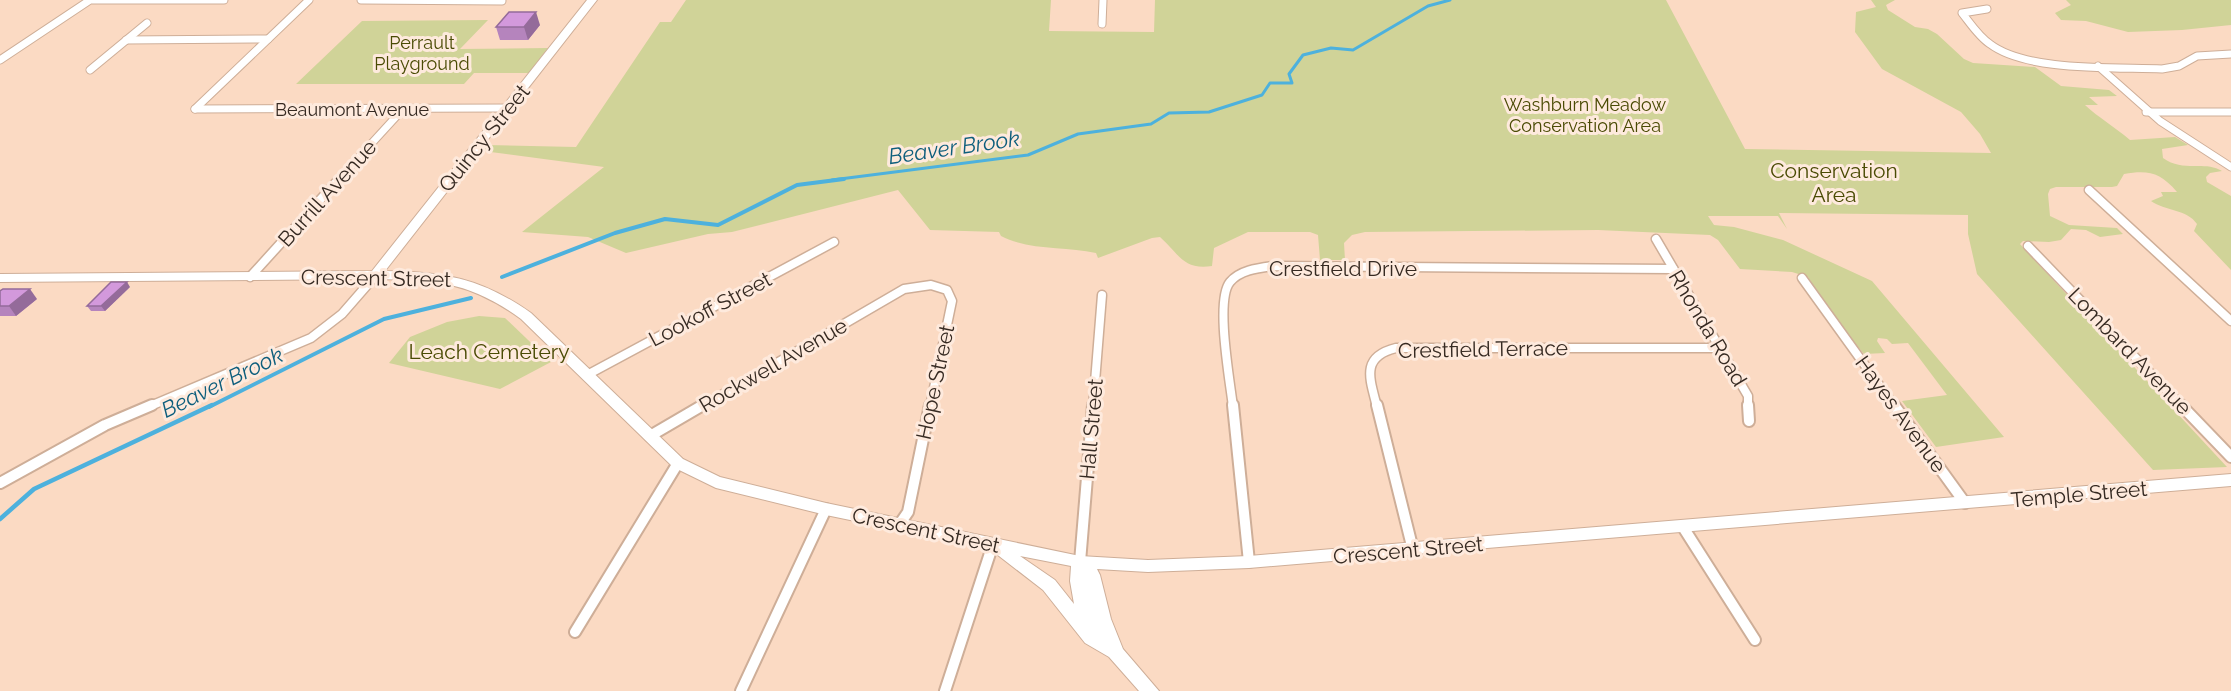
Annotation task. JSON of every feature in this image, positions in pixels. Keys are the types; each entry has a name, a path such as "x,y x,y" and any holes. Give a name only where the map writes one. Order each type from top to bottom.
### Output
{"main road":[{"name":"Quincy Street","path":"376,275 592,0"},
{"name":"Crescent Street","path":"0,278 376,275 466,281 489,290 526,316 678,463 716,482 826,509 1080,562 1148,566 1250,562 1927,506"},
{"name":"Temple Street","path":"1927,506 2231,480"},
{"path":"993,544 1049,585 1092,638 1116,652"},
{"path":"1080,562 1077,576 1080,600 1090,623 1149,691"}],"street":[{"path":"0,60 90,0 224,0"},
{"path":"126,40 268,39 309,0"},
{"path":"360,0 502,1"},
{"path":"1102,0 1102,24"},
{"path":"1987,9 1968,10 1962,13 1985,41 2000,51 2034,62 2173,68 2197,56 2231,54"},
{"path":"90,70 147,23"},
{"name":"Beaumont Avenue","path":"268,39 195,110 509,108"},
{"path":"2098,66 2146,112 2180,137 2231,167"},
{"name":"Burrill Avenue","path":"250,277 404,108"},
{"path":"2146,112 2231,112"},
{"path":"2088,190 2231,321"},
{"name":"Rhonda Road","path":"1656,239 1748,396 1749,421"},
{"name":"Lookoff Street","path":"587,375 834,242"},
{"name":"Lombard Avenue","path":"2028,246 2231,457"},
{"name":"Crestfield Drive","path":"1250,562 1222,301 1223,289 1236,275 1273,266 1673,269"},
{"path":"0,483 105,425 311,338 342,314 376,275"},
{"name":"Hayes Avenue","path":"1802,278 1965,503"},
{"name":"Hope Street","path":"897,293 924,284 938,285 947,290 952,301 908,512 899,525"},
{"name":"Rockwell Avenue","path":"650,436 897,293"},
{"name":"Hall Street","path":"1080,562 1102,295"},
{"name":"Crestfield Terrace","path":"1413,550 1370,378 1371,362 1375,355 1396,348 1720,348"},
{"path":"575,632 678,463"},
{"path":"741,691 826,509"},
{"path":"1683,527 1755,640"},
{"path":"945,691 993,544"}],"green space":[{"name":"Washburn Meadow Conservation Area","path":"686,0 1051,0 1049,31 1154,32 1155,0 1666,0 1745,149 1991,153 1980,134 1961,112 1882,69 1855,32 1856,12 1876,7 1871,0 1895,0 1886,5 1888,10 1915,27 1928,29 1937,34 1964,59 1973,63 2035,67 2061,86 2109,90 2117,96 2089,97 2098,105 2085,105 2130,140 2175,137 2188,145 2162,149 2163,158 2179,165 2208,166 2222,171 2210,173 2206,177 2207,182 2231,196 2231,270 2194,231 2197,224 2193,219 2151,201 2163,196 2161,192 2177,192 2171,185 2159,176 2140,172 2124,174 2117,186 2056,187 2050,189 2048,194 2050,216 2069,225 2117,228 2123,234 2100,237 2086,230 2071,229 2061,240 2023,241 2020,244 2227,467 2153,470 1977,274 1968,234 1968,215 1779,213 1787,229 1778,216 1708,216 1714,225 1734,227 1783,240 1872,281 2004,437 1936,447 1902,401 1947,395 1908,343 1892,344 1887,339 1878,338 1877,341 1885,353 1864,354 1833,317 1808,277 1792,272 1740,269 1718,240 1710,235 1598,230 1365,232 1352,235 1344,243 1345,260 1320,260 1318,235 1310,232 1248,232 1214,248 1212,266 1202,267 1194,266 1183,260 1160,237 1098,258 1096,253 1012,241 1001,236 999,232 930,230 898,190 732,232 708,234 626,253 588,237 522,232 604,167 483,151 487,145 576,147 660,22 671,22"},
{"path":"2066,0 2231,0 2231,25 2128,32 2086,21 2061,20 2055,13 2071,5"},
{"name":"Perrault Playground","path":"488,20 460,49 548,48 529,73 474,73 464,84 296,84 362,21"},
{"name":"Leach Cemetery","path":"479,316 505,318 551,362 500,389 389,363 410,337 447,322"}],"building":[{"path":"509,12 536,12 524,27 496,27"},
{"path":"111,282 127,282 101,306 87,306"},
{"path":"30,289 9,306 0,306 0,291"}],"waterway":[{"name":"Beaver Brook","path":"832,180 1028,155 1078,134 1151,124 1169,113 1209,112 1262,95 1270,83 1292,83 1289,74 1303,55 1331,48 1353,50 1428,6 1450,0"},
{"name":"Beaver Brook","path":"502,277 615,233 665,219 718,225 797,185 844,179"},
{"name":"Beaver Brook","path":"209,407 384,319 471,298"},
{"name":"Beaver Brook","path":"0,519 34,489 212,405"}],"park label":[{"name":"Conservation Area","path":"1834,182"}]}
